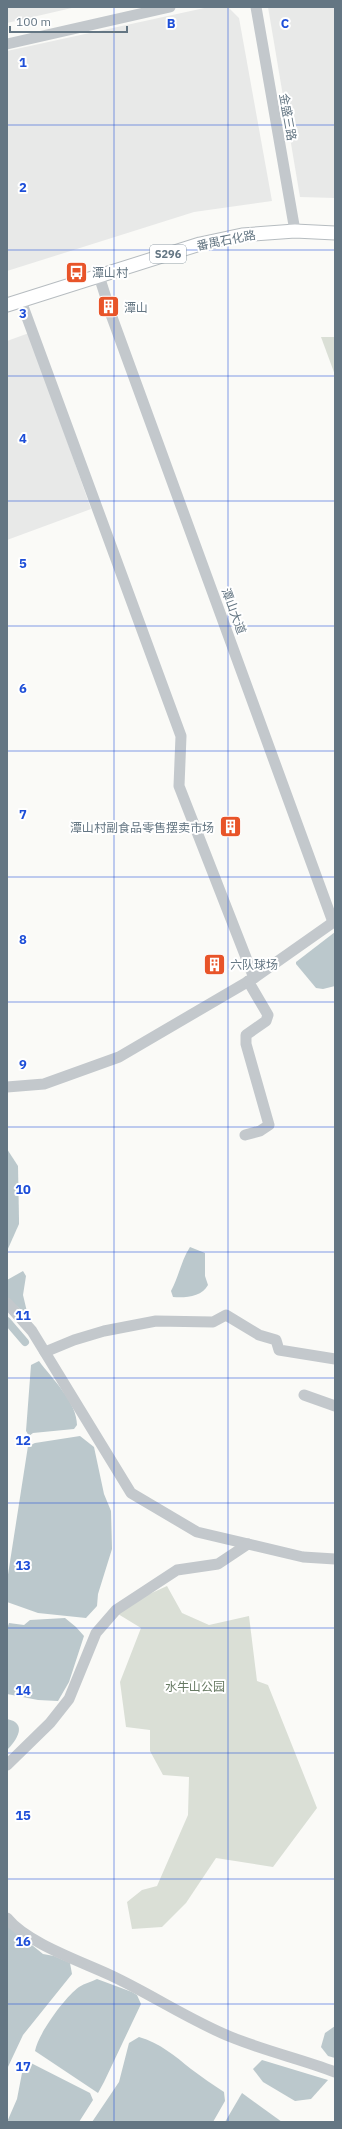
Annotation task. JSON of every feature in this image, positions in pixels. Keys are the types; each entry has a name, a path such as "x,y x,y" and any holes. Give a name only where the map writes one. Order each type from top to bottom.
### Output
{"main road":[{"name":"番禺石化路","path":"7,305 200,244 242,235 295,231 335,233"}],"street":[{"path":"7,44 170,7"},
{"name":"金盛三路","path":"256,7 295,231"},
{"name":"潭山大道","path":"99,276 109,307 334,922"},
{"path":"20,301 181,736 179,786 251,980 268,1015 266,1021 246,1035 246,1044 269,1125 260,1131 245,1135"},
{"path":"7,1086 44,1084 119,1057 251,980 334,922"},
{"path":"7,1303 32,1331 131,1493 197,1532 303,1557 335,1560"},
{"path":"45,1352 74,1340 104,1331 156,1321 214,1322 226,1315 259,1335 276,1340 279,1350 335,1359"},
{"path":"304,1395 335,1406"},
{"path":"7,1765 50,1723 69,1699 96,1633 116,1610 176,1570 218,1564 248,1544"},
{"path":"7,1918 15,1928 34,1940 134,1986 195,2021 268,2051 335,2072"}],"shaded area":[{"path":"7,7 76,7 7,23"},
{"path":"209,7 228,7 239,18 272,201 194,212 7,271 7,51"},
{"path":"268,7 335,7 335,198 300,197"},
{"path":"29,333 91,509 7,540 7,341"},
{"path":"335,932 335,986 323,989 316,988 296,964 296,962"},
{"path":"7,1149 18,1166 19,1224 7,1251"},
{"path":"190,1247 205,1253 205,1276 208,1285 202,1292 193,1296 173,1297 171,1291"},
{"path":"23,1271 26,1276 23,1295 28,1316 7,1298 7,1280"},
{"path":"39,1361 63,1391 73,1408 77,1425 74,1429 33,1433 29,1436 26,1431 31,1365"},
{"path":"80,1436 94,1447 104,1494 111,1511 112,1549 98,1594 97,1606 86,1618 38,1613 7,1602 7,1581 28,1446 35,1443"},
{"path":"65,1618 84,1636 69,1682 58,1701 38,1700 7,1694 7,1629 9,1623 24,1625 30,1620"},
{"path":"7,1719 17,1724 19,1732 14,1742 7,1750"},
{"path":"7,1921 17,1933 43,1954 54,1956 70,1963 72,1974 23,2035 7,2069"},
{"path":"97,1979 132,1992 137,1995 141,2004 98,2093 35,2051 41,2035 60,2007 79,1987"},
{"path":"335,2026 335,2058 328,2056 321,2047 325,2033"},
{"path":"139,2037 167,2050 224,2092 225,2101 213,2122 92,2122 119,2082 129,2043"},
{"path":"262,2060 328,2080 311,2099 295,2101 263,2082 253,2069"},
{"path":"27,2061 90,2093 93,2100 79,2122 7,2122 17,2099 22,2073"},
{"path":"242,2093 282,2122 225,2122"}],"green space":[{"path":"321,337 335,337 335,375"},
{"name":"水牛山公园","path":"167,1586 182,1613 209,1625 249,1616 257,1681 268,1685 317,1808 273,1867 216,1858 186,1903 162,1927 132,1929 127,1902 142,1890 157,1886 188,1815 189,1777 163,1775 150,1751 150,1730 126,1727 120,1682 141,1628 118,1614 143,1597"}],"waterway":[{"path":"7,1321 25,1342"}],"place":[{"name":"潭山村","path":"77,272"},
{"name":"潭山","path":"108,307"},
{"name":"潭山村副食品零售摆卖市场","path":"230,827"},
{"name":"六队球场","path":"215,964"}]}
